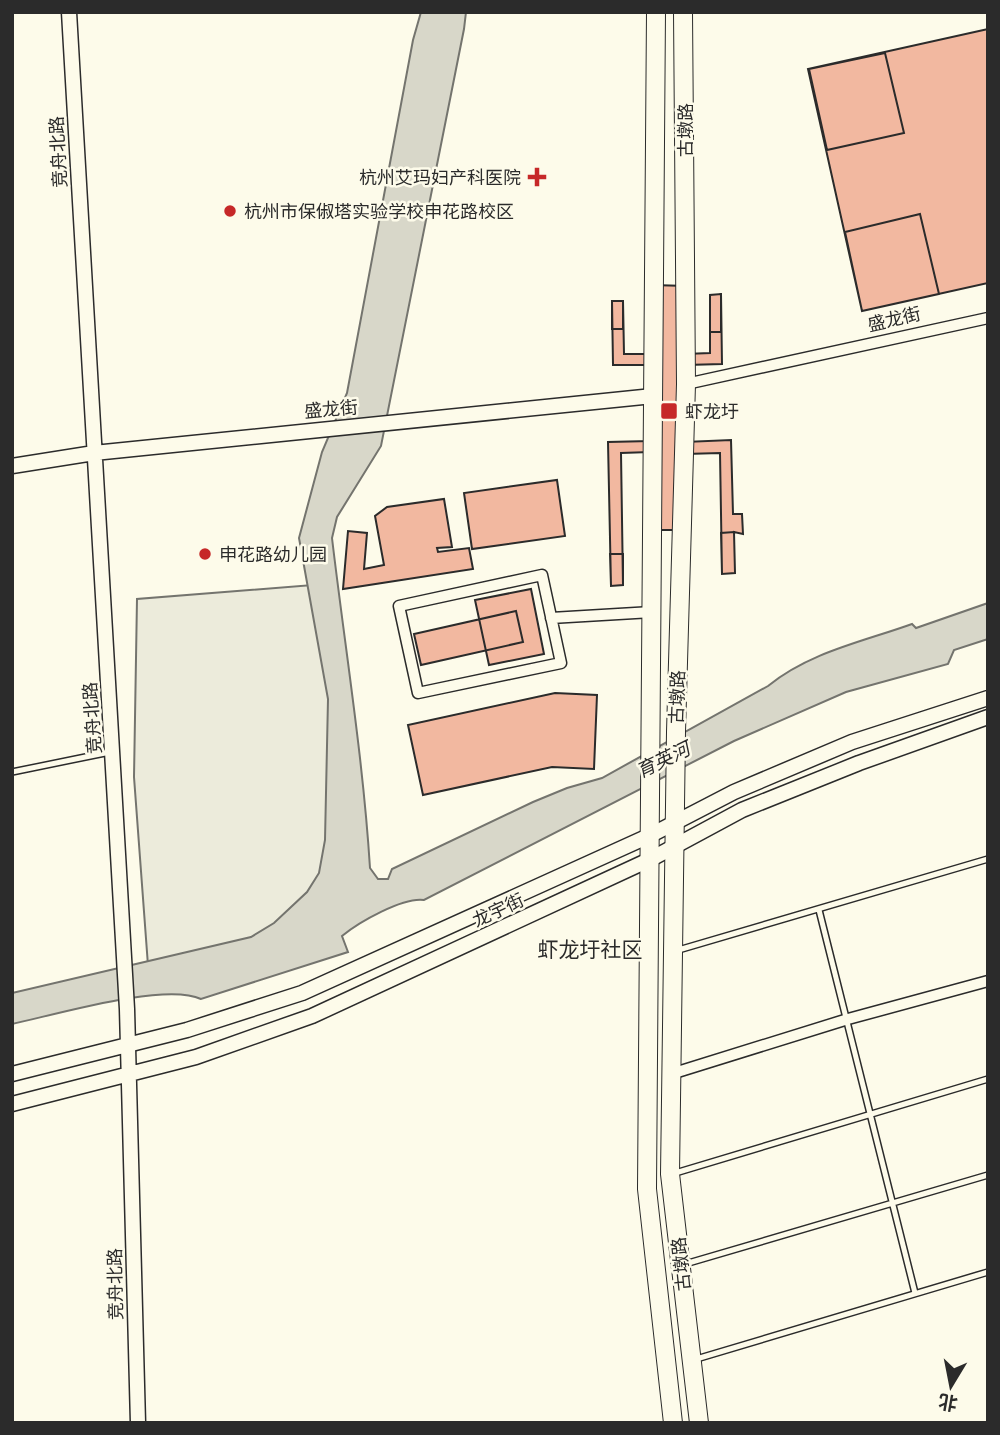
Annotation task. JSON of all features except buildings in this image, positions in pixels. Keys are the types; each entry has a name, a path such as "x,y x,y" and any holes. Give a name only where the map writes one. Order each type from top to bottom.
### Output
{"main road":[{"name":"古墩路","path":"656,12 647,1189 673,1423"},
{"name":"古墩路","path":"683,12 686,384 676,732 670,1174 699,1423"}],"street":[{"name":"竞舟北路","path":"69,12 127,1009 138,1423"},
{"name":"盛龙街","path":"686,384 988,318"},
{"name":"盛龙街","path":"12,466 94,453 653,396"},
{"path":"542,575 551,618 561,663 418,694 399,606 542,575"},
{"path":"551,618 652,612"},
{"name":"龙宇街","path":"12,1074 127,1045 302,993 651,835 734,792 852,742 988,698"},
{"name":"龙宇街","path":"12,1104 196,1057 312,1016 651,859 742,810 847,767 988,717"},
{"path":"671,1074 988,981"}],"lane":[{"path":"12,772 113,751"},
{"path":"672,951 988,859"},
{"path":"819,910 915,1293"},
{"path":"670,1174 988,1079"},
{"path":"682,1265 988,1175"},
{"path":"691,1361 988,1272"}],"shaded area":[{"path":"325,584 346,915 149,979 134,777 137,599"}],"water":[{"name":"育英河","path":"421,12 466,12 464,29 381,446 337,517 332,538 358,744 370,868 378,879 388,879 392,869 533,802 602,778 819,656 912,624 916,628 988,603 988,639 954,650 948,664 846,692 734,741 424,900 405,902 381,912 342,936 348,952 201,999 162,994 136,997 12,1024 12,993 251,937 274,923 307,892 319,873 325,840 328,699 299,538 322,452 347,393 413,40"}],"place":[{"name":"杭州艾玛妇产科医院","path":"537,177"},
{"name":"杭州市保俶塔实验学校申花路校区","path":"230,211"},
{"name":"虾龙圩","path":"669,411"},
{"name":"申花路幼儿园","path":"205,554"}],"district":[{"name":"虾龙圩社区","path":"590,950"}]}
